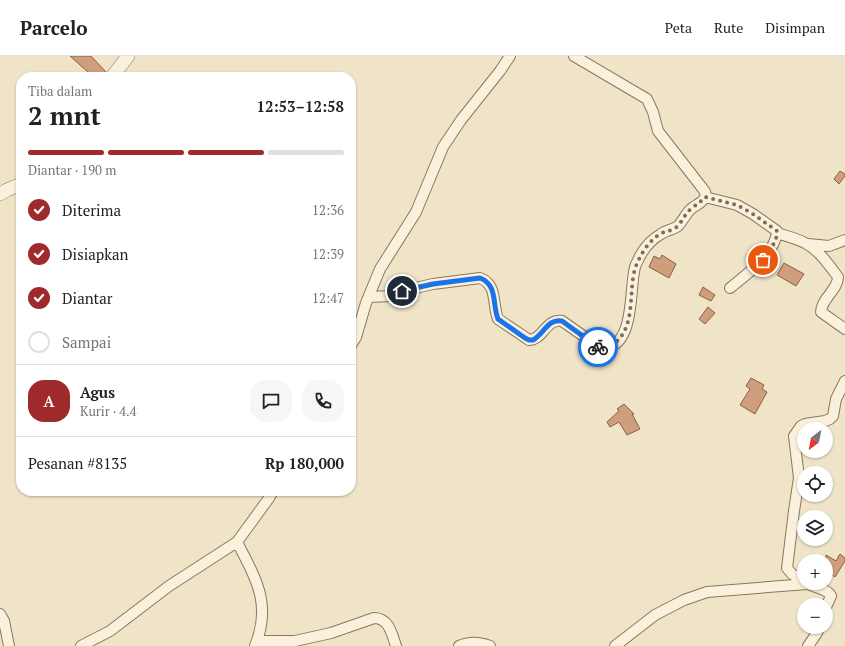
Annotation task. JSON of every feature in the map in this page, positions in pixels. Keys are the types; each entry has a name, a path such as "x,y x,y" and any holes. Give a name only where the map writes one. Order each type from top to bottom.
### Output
{"street":[{"path":"116,72 128,56"},
{"path":"356,337 369,297 380,270 416,212 443,147 461,120 510,56"},
{"path":"369,297 391,296 402,291 433,284 480,278 486,280 492,290 498,319 529,340 533,340 549,325 558,320 562,321 598,347 606,348 616,342 627,326 631,308 635,267 647,245 662,233 673,229 678,225 691,209 702,202 705,197 703,189 658,131 653,112 647,99 574,56"},
{"path":"0,194 16,186"},
{"path":"705,197 737,205 753,214 777,231 777,233 808,244 829,246 845,240"},
{"path":"730,288 763,260 777,233"},
{"path":"808,244 827,262 838,277 837,284 822,306 821,312 845,329"},
{"path":"797,577 787,568 799,478 794,436 800,426 830,419 833,416 836,399 845,381"},
{"path":"81,646 110,631 169,586 237,542 270,496"},
{"path":"237,542 258,583 263,607 260,632 256,643 295,641 331,633 374,618 379,618 386,622 396,646"},
{"path":"615,646 655,614 684,600 707,592 797,584"},
{"path":"826,590 830,593 830,598"},
{"path":"0,614 4,621 9,646"},
{"path":"808,646 815,634"},
{"path":"459,646 466,643 481,643 490,646"}],"building":[{"path":"70,56 91,56 106,72 88,72"},
{"path":"840,171 845,174 845,176 839,184 834,179"},
{"path":"662,255 676,264 669,278 649,267 654,256 660,259"},
{"path":"784,263 804,274 796,286 777,275"},
{"path":"703,287 715,295 711,301 699,295"},
{"path":"708,307 715,313 705,324 699,319"},
{"path":"751,378 764,385 762,389 767,392 755,414 740,405 750,389 746,386"},
{"path":"624,404 634,414 632,414 640,429 627,435 619,422 610,427 607,422 619,411 617,409"},
{"path":"840,554 845,558 845,561 835,577 833,576 833,559 836,561"}],"way so far":[{"path":"598,347 606,348 611,346 616,342 627,326 631,308 635,267 647,245 662,233 673,229 678,225 691,209 702,202 705,197 737,205 777,231 777,236 763,260"}],"route":[{"path":"402,291 433,284 480,278 486,280 490,285 498,319 525,338 533,340 537,338 553,321 558,320 562,321 598,347"}]}
